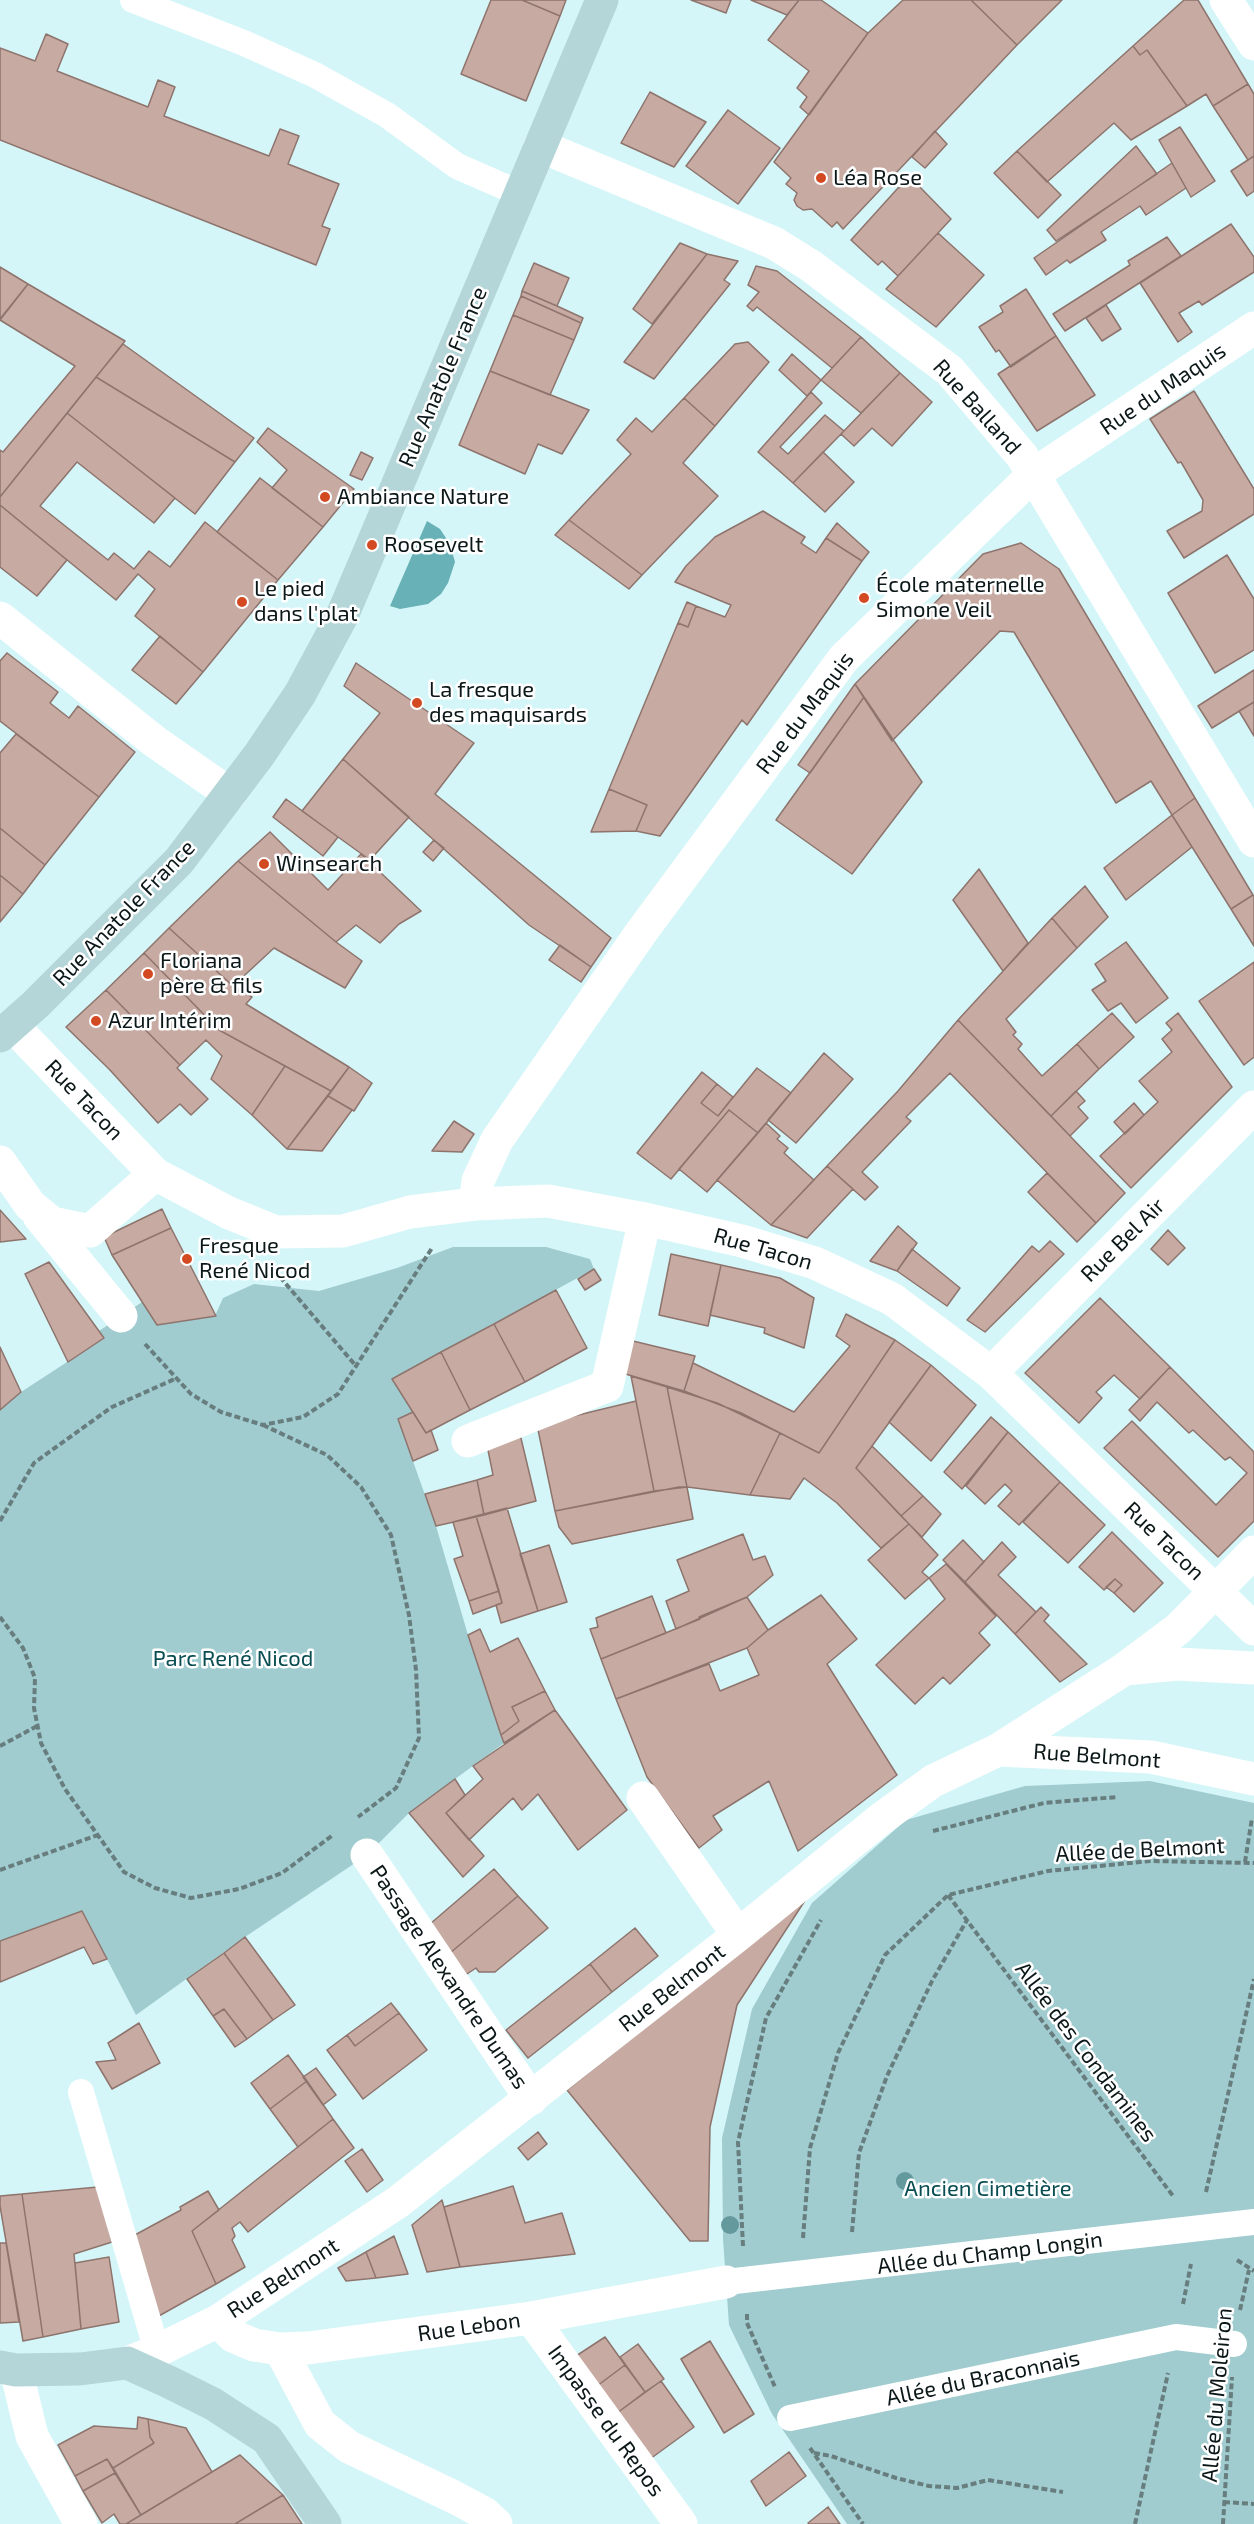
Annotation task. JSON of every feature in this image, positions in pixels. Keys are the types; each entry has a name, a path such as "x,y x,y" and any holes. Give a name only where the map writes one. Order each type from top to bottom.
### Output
{"main road":[{"name":"Rue Anatole France","path":"7,1031 179,861 230,794 300,694 342,616 602,0"},
{"path":"8,2369 80,2369 127,2363 213,2404 267,2439 325,2524"}],"street":[{"path":"1226,0 1254,44"},
{"name":"Rue Balland","path":"540,146 774,243 811,266 950,370 1007,436 1034,474 1254,841"},
{"name":"Rue du Maquis","path":"467,1205 497,1140 640,934 844,658 1034,474 1254,328"},
{"path":"0,618 154,741 230,794"},
{"name":"Rue Tacon","path":"7,1031 155,1174 229,1213 276,1232 343,1231 410,1212 467,1205 548,1202 645,1219 742,1240 815,1263 892,1299 991,1373 1254,1629"},
{"name":"Rue Bel Air","path":"991,1373 1254,1107"},
{"path":"0,1162 30,1205 121,1316"},
{"path":"30,1205 52,1222 90,1231 155,1174"},
{"path":"468,1441 607,1386 645,1219"},
{"path":"998,1750 1123,1670 1178,1629 1254,1552"},
{"path":"1123,1670 1177,1664 1254,1668"},
{"name":"Rue Belmont","path":"127,2363 218,2321 398,2202 933,1781 998,1750 1151,1757 1253,1795"},
{"path":"643,1798 738,1935"},
{"name":"Passage Alexandre Dumas","path":"367,1856 531,2099"},
{"name":"Rue Lebon","path":"218,2321 233,2336 254,2345 280,2349 308,2349 531,2318 736,2282"},
{"name":"Impasse du Repos","path":"531,2318 681,2524"},
{"path":"280,2349 320,2424 349,2446 454,2497 484,2513 496,2524"},
{"path":"8,2369 33,2436 81,2524"}],"lane":[{"path":"133,0 244,43 315,75 387,115 457,166 521,194"},
{"path":"81,2092 157,2351"},
{"name":"Allée du Champ Longin","path":"736,2282 1254,2222"},
{"name":"Allée du Braconnais","path":"790,2418 1176,2337 1234,2344"}],"path":[{"path":"263,1425 303,1417 338,1394 467,1205"},
{"path":"280,1277 356,1366"},
{"path":"121,1316 191,1394 221,1412 263,1425 327,1455 361,1487 391,1534 409,1615 416,1670 419,1738 396,1788 355,1819"},
{"path":"0,1521 34,1463 112,1407 177,1378"},
{"path":"0,1617 23,1648 35,1678 34,1708 41,1743 65,1788 124,1872 155,1888 191,1898 239,1889 282,1873 338,1831 367,1856"},
{"path":"0,1746 39,1725"},
{"path":"1245,1862 1253,1795"},
{"path":"924,1834 952,1824 1044,1803 1120,1797"},
{"path":"0,1870 98,1835"},
{"name":"Allée de Belmont","path":"948,1895 1048,1871 1150,1861 1254,1863"},
{"path":"807,2274 802,2234 810,2148 838,2053 885,1955 948,1895"},
{"name":"Allée des Condamines","path":"948,1895 1198,2229"},
{"path":"736,2282 738,2142 766,2018 825,1914"},
{"path":"858,2268 852,2230 859,2152 887,2076 932,1981 967,1920"},
{"name":"Allée du Moleiron","path":"1223,2524 1234,2344 1249,2270"},
{"path":"813,2453 831,2456 896,2478 929,2486 957,2488 988,2480 1063,2492"},
{"path":"1224,2502 1254,2504"}],"green space":[{"name":"Parc René Nicod","path":"453,1247 546,1247 590,1259 594,1269 392,1379 413,1412 398,1419 436,1526 468,1635 504,1743 409,1813 367,1855 245,1937 136,2015 82,1911 0,1941 0,1410 21,1392 104,1338 99,1331 142,1302 215,1316 223,1298 254,1284 319,1291 397,1268"},
{"name":"Ancien Cimetière","path":"1150,1781 1254,1803 1254,2524 847,2524 772,2414 729,2325 723,2239 722,2138 752,2009 812,1903 906,1820 1025,1786"}],"shaded area":[{"path":"427,521 440,529 450,544 455,562 448,583 441,594 428,604 400,609 390,606"}],"building":[{"path":"491,0 522,0 560,16 526,101 461,74"},
{"path":"522,0 566,0 560,16"},
{"path":"691,0 731,0 726,13"},
{"path":"751,0 799,0 787,15"},
{"path":"799,0 821,0 868,33 809,115 800,107 807,97 797,88 809,71 768,40"},
{"path":"903,0 971,0 1017,45 843,229 837,222 832,227 812,209 803,210 797,206 794,200 797,193 786,184 791,178 774,162 868,33"},
{"path":"971,0 1062,0 1017,45"},
{"path":"1184,0 1198,0 1248,84 1213,106 1206,94 1187,106 1147,50 1140,55 1133,46"},
{"path":"46,34 68,44 57,71 148,107 158,80 175,87 164,116 269,156 280,129 299,136 288,164 339,184 322,226 330,229 316,265 0,140 0,48 35,61"},
{"path":"1133,46 1140,55 1147,50 1187,106 1131,140 1114,123 1047,182 1017,151"},
{"path":"1248,84 1254,94 1254,156 1248,160 1213,106"},
{"path":"650,92 706,122 674,167 621,143"},
{"path":"728,110 780,148 738,204 686,166"},
{"path":"1180,127 1215,181 1191,197 1159,140"},
{"path":"935,131 947,144 925,168 912,157"},
{"path":"1136,146 1157,174 1056,241 1047,230"},
{"path":"1017,151 1061,195 1038,218 994,173"},
{"path":"1254,156 1254,191 1247,196 1231,171"},
{"path":"1172,163 1186,188 1146,215 1140,206 1101,232 1106,240 1070,263 1067,260 1046,275 1034,258"},
{"path":"915,182 951,219 898,276 882,261 878,265 851,240 898,188"},
{"path":"1231,224 1254,257 1254,272 1202,305 1199,301 1179,313 1192,332 1178,342 1140,283"},
{"path":"938,233 984,275 936,327 886,289"},
{"path":"1167,237 1181,256 1065,331 1053,314 1130,265 1128,261"},
{"path":"680,243 707,254 652,324 633,309"},
{"path":"707,254 738,261 724,280 730,284 654,379 624,362"},
{"path":"534,263 569,278 557,306 522,291"},
{"path":"756,266 777,271 861,337 832,368 757,307 753,311 747,306 759,292 748,285"},
{"path":"0,267 28,284 0,319"},
{"path":"28,284 125,341 0,497 0,450 3,452 75,366 0,320"},
{"path":"1026,289 1056,336 1011,367 999,350 996,352 979,327 1003,312 1000,306"},
{"path":"522,291 583,318 581,323 521,296"},
{"path":"521,296 581,323 574,340 513,315"},
{"path":"1106,305 1121,329 1102,341 1086,318"},
{"path":"513,315 574,340 550,395 490,371"},
{"path":"1056,336 1095,395 1037,431 998,374"},
{"path":"861,337 900,373 861,413 821,380"},
{"path":"748,342 769,362 715,426 684,398 735,344"},
{"path":"123,344 254,438 235,462 96,377"},
{"path":"792,354 821,380 807,396 779,370"},
{"path":"490,371 589,410 562,454 538,444 525,474 459,445"},
{"path":"900,373 932,402 892,446 872,428 854,446 841,434"},
{"path":"96,377 235,462 195,514 67,413"},
{"path":"1194,391 1254,489 1254,514 1184,558 1167,531 1202,511 1203,500 1181,462 1178,463 1150,419"},
{"path":"811,392 822,403 780,447 788,454 825,415 844,431 793,483 758,452"},
{"path":"684,398 715,426 683,463 718,496 642,575 569,520 631,454 617,440 636,418 652,432"},
{"path":"67,413 175,498 154,523 77,462 40,506 108,560 114,553 134,569 149,551 170,567 205,522 278,580 203,672 135,616 155,589 138,574 116,600 0,505 0,497"},
{"path":"268,428 354,489 323,527 272,488 287,470 257,442"},
{"path":"361,452 373,458 362,480 350,475"},
{"path":"823,452 854,482 825,512 793,483"},
{"path":"260,478 323,527 278,580 217,532"},
{"path":"0,505 67,560 37,596 0,567"},
{"path":"763,511 805,537 801,543 816,553 826,538 862,561 747,725 742,720 660,836 636,831 647,805 609,789 678,623 688,627 696,606 725,617 731,605 675,582 686,566 715,537"},
{"path":"569,520 642,575 629,589 555,535"},
{"path":"837,523 869,552 862,561 826,538"},
{"path":"1021,543 1059,569 1195,798 1172,815 1151,781 1116,803 1014,632 1000,631 892,741 855,684 983,554"},
{"path":"1227,555 1254,599 1254,650 1215,673 1168,593"},
{"path":"687,602 696,606 688,627 678,623"},
{"path":"160,636 203,672 176,704 132,670"},
{"path":"7,653 58,692 50,703 69,718 78,706 135,752 99,797 0,721 0,661"},
{"path":"356,663 474,743 435,794 611,938 591,967 529,925 343,759 380,713 344,686"},
{"path":"1254,670 1254,702 1212,728 1198,706"},
{"path":"855,684 864,697 810,773 798,765"},
{"path":"864,697 922,782 852,874 776,820"},
{"path":"1254,702 1254,736 1239,711"},
{"path":"16,734 99,797 45,865 0,828 0,753"},
{"path":"343,759 409,817 370,860 302,811"},
{"path":"609,789 647,805 636,831 591,832"},
{"path":"1195,798 1253,895 1231,909 1172,815"},
{"path":"286,799 338,837 323,856 273,817"},
{"path":"1172,815 1192,847 1126,900 1104,868"},
{"path":"0,828 45,865 23,894 0,875"},
{"path":"270,832 328,890 361,854 421,911 399,924 380,943 356,925 336,942 238,861"},
{"path":"434,840 444,848 433,861 423,852"},
{"path":"238,861 362,961 345,988 274,948 233,986 169,928"},
{"path":"979,869 1028,943 1003,971 953,900"},
{"path":"0,875 23,894 0,922"},
{"path":"1085,886 1108,917 1077,948 1052,918"},
{"path":"1254,896 1254,946 1231,909"},
{"path":"1052,918 1077,948 1006,1019 1016,1032 1013,1035 1022,1044 1018,1049 1042,1076 1077,1044 1099,1069 1051,1116 958,1020"},
{"path":"169,928 233,986 252,997 246,1004 349,1067 331,1091 219,1030 144,953"},
{"path":"1126,942 1168,998 1136,1023 1121,1003 1108,1011 1092,990 1106,981 1095,964"},
{"path":"560,945 591,967 581,982 549,960"},
{"path":"144,953 219,1030 285,1066 252,1115 211,1079 222,1056 206,1040 180,1065 106,990"},
{"path":"1254,962 1254,1057 1244,1065 1199,1001"},
{"path":"106,990 180,1065 177,1068 208,1099 191,1115 180,1104 158,1123 109,1069 66,1027"},
{"path":"1112,1013 1134,1037 1099,1069 1077,1044"},
{"path":"1178,1013 1232,1087 1131,1188 1100,1156 1158,1102 1139,1081 1172,1052 1162,1039 1172,1030 1166,1023"},
{"path":"958,1020 1125,1193 1096,1223 950,1073 906,1117 911,1121 862,1172 878,1187 865,1200 827,1166 898,1091"},
{"path":"824,1053 853,1079 796,1143 768,1120"},
{"path":"285,1066 331,1091 287,1149 252,1115"},
{"path":"349,1067 372,1083 354,1111 328,1096"},
{"path":"757,1068 791,1093 758,1133 729,1110 671,1179 637,1153 702,1072 717,1084 701,1103 718,1116"},
{"path":"717,1084 733,1097 718,1116 701,1103"},
{"path":"1076,1091 1085,1101 1078,1107 1088,1118 1070,1136 1051,1116"},
{"path":"328,1096 352,1110 322,1151 287,1149"},
{"path":"1134,1103 1144,1115 1125,1134 1114,1122"},
{"path":"729,1110 758,1133 707,1192 679,1169"},
{"path":"454,1121 474,1134 462,1152 432,1151"},
{"path":"766,1123 780,1136 777,1139 788,1148 784,1153 814,1180 771,1225 717,1180"},
{"path":"827,1166 853,1189 807,1238 771,1225"},
{"path":"1047,1173 1096,1223 1077,1242 1028,1192"},
{"path":"162,1209 171,1228 112,1255 104,1237"},
{"path":"0,1210 26,1239 0,1242"},
{"path":"898,1226 917,1243 897,1271 870,1261"},
{"path":"171,1228 216,1316 157,1325 112,1255"},
{"path":"1168,1230 1185,1248 1168,1265 1151,1249"},
{"path":"1050,1241 1064,1254 985,1332 967,1320 1032,1246 1039,1252"},
{"path":"912,1249 960,1288 947,1306 897,1271"},
{"path":"671,1254 721,1265 708,1326 659,1315"},
{"path":"49,1262 104,1338 68,1362 25,1274"},
{"path":"721,1265 780,1278 814,1298 804,1348 764,1333 765,1328 710,1315"},
{"path":"594,1269 601,1280 585,1290 578,1279"},
{"path":"556,1290 587,1348 525,1382 494,1324"},
{"path":"1100,1298 1170,1367 1140,1399 1114,1375 1096,1392 1102,1398 1079,1423 1025,1373"},
{"path":"846,1314 895,1340 819,1453 741,1413 684,1391 693,1363 794,1412 850,1346 836,1336"},
{"path":"494,1324 525,1382 470,1410 441,1352"},
{"path":"895,1340 931,1365 856,1468 909,1524 881,1548 837,1503 804,1478 790,1499 750,1495 780,1433 819,1453"},
{"path":"633,1341 695,1356 684,1391 622,1373"},
{"path":"0,1347 21,1392 0,1410"},
{"path":"441,1352 470,1410 426,1433 392,1379"},
{"path":"931,1365 976,1405 931,1461 889,1422"},
{"path":"1170,1367 1254,1452 1254,1521 1218,1557 1104,1448 1132,1421 1216,1505 1247,1473 1230,1457 1225,1460 1193,1430 1189,1433 1157,1402 1140,1421 1129,1410"},
{"path":"631,1376 667,1387 687,1487 654,1491"},
{"path":"667,1387 717,1403 780,1433 750,1495 687,1487"},
{"path":"636,1401 654,1491 555,1511 537,1425"},
{"path":"413,1412 426,1433 431,1430 438,1450 413,1461 398,1419"},
{"path":"991,1417 1008,1432 962,1489 944,1472"},
{"path":"519,1430 536,1501 484,1515 477,1480 493,1475 487,1445"},
{"path":"1008,1432 1060,1482 1019,1525 998,1506 1012,1491 1005,1484 985,1504 966,1486"},
{"path":"872,1446 923,1496 901,1516 856,1468"},
{"path":"477,1480 484,1515 436,1526 425,1494"},
{"path":"1060,1482 1105,1525 1068,1563 1023,1522"},
{"path":"687,1487 693,1519 572,1544 559,1527 555,1511"},
{"path":"923,1496 941,1514 922,1537 901,1516"},
{"path":"507,1508 538,1611 501,1623 496,1605 502,1603 476,1516"},
{"path":"476,1516 499,1591 469,1601 454,1559 463,1556 453,1522"},
{"path":"909,1524 938,1555 922,1572 929,1578 905,1599 868,1560"},
{"path":"1112,1532 1163,1583 1134,1612 1114,1593 1122,1585 1115,1579 1104,1590 1079,1567"},
{"path":"743,1534 753,1560 765,1556 773,1575 747,1597 676,1629 666,1601 689,1591 677,1560"},
{"path":"963,1540 984,1562 965,1582 943,1560"},
{"path":"1002,1542 1016,1557 998,1575 1036,1612 1015,1634 965,1582"},
{"path":"549,1545 567,1602 538,1611 520,1554"},
{"path":"946,1564 996,1616 979,1633 990,1645 950,1684 943,1677 915,1704 876,1665 945,1599 929,1578"},
{"path":"1115,1579 1122,1585 1114,1593 1106,1587"},
{"path":"499,1591 502,1603 473,1614 469,1601"},
{"path":"821,1595 857,1639 827,1664 897,1775 798,1851 769,1781 713,1816 722,1830 699,1848 647,1777 616,1699 709,1664 720,1691 759,1675 747,1648 768,1630"},
{"path":"652,1596 666,1633 601,1659 590,1629 598,1627 596,1618"},
{"path":"747,1597 768,1630 747,1648 616,1699 601,1659 700,1619 699,1617"},
{"path":"1041,1607 1049,1615 1044,1621 1087,1664 1060,1682 1015,1634"},
{"path":"480,1629 490,1652 518,1638 545,1691 512,1707 519,1721 501,1735 468,1635"},
{"path":"545,1691 555,1710 504,1743 501,1735 519,1721 512,1707"},
{"path":"555,1710 627,1810 578,1850 538,1794 522,1810 513,1798 469,1840 446,1813 483,1779 473,1766"},
{"path":"455,1779 465,1795 446,1813 484,1856 463,1877 409,1813"},
{"path":"494,1869 518,1896 450,1953 430,1924"},
{"path":"518,1896 548,1928 495,1972 479,1972 476,1968 464,1976 450,1953"},
{"path":"806,1899 737,2005 710,2127 708,2241 690,2241 567,2090"},
{"path":"82,1911 107,1959 93,1964 84,1947 0,1982 0,1941"},
{"path":"635,1928 658,1956 612,1992 590,1964"},
{"path":"245,1937 295,2005 273,2020 224,1953"},
{"path":"224,1953 273,2020 247,2039 224,2009 213,2016 187,1979"},
{"path":"590,1964 612,1992 528,2058 506,2030"},
{"path":"391,2003 399,2013 355,2046 347,2035"},
{"path":"224,2009 247,2039 235,2047 213,2016"},
{"path":"399,2013 427,2050 363,2099 327,2050 347,2035 355,2046"},
{"path":"139,2023 160,2063 112,2089 96,2062 116,2060 108,2043"},
{"path":"288,2055 307,2081 270,2109 251,2083"},
{"path":"316,2068 336,2095 323,2105 303,2077"},
{"path":"307,2081 333,2119 298,2147 270,2109"},
{"path":"333,2119 354,2148 248,2232 240,2222 232,2228 235,2236 232,2240 245,2267 216,2284 192,2231"},
{"path":"538,2132 547,2144 528,2160 518,2148"},
{"path":"362,2149 383,2180 367,2192 345,2161"},
{"path":"513,2186 525,2223 562,2213 575,2254 460,2267 444,2207"},
{"path":"98,2187 112,2242 74,2254 81,2329 43,2337 22,2194"},
{"path":"208,2191 219,2210 192,2231 216,2284 157,2317 133,2236 181,2210 180,2207"},
{"path":"22,2194 43,2337 23,2341 0,2206 0,2196"},
{"path":"442,2200 460,2267 427,2272 412,2225"},
{"path":"394,2236 408,2274 376,2278 366,2252"},
{"path":"0,2243 6,2243 19,2322 0,2323"},
{"path":"366,2252 376,2278 346,2281 338,2268"},
{"path":"109,2257 119,2322 81,2329 75,2263"},
{"path":"605,2337 625,2365 597,2386 576,2356"},
{"path":"710,2341 754,2414 724,2433 681,2359"},
{"path":"638,2344 664,2379 645,2392 620,2357"},
{"path":"625,2365 645,2392 617,2413 597,2386"},
{"path":"661,2381 694,2427 650,2459 617,2413"},
{"path":"138,2417 148,2419 150,2437 154,2443 113,2468 107,2459 75,2476 58,2445 94,2426 137,2429"},
{"path":"148,2419 186,2428 212,2472 141,2515 113,2468 154,2443 150,2437"},
{"path":"789,2452 806,2476 766,2506 751,2481"},
{"path":"240,2455 283,2495 235,2524 126,2524"},
{"path":"107,2459 115,2473 83,2491 75,2476"},
{"path":"115,2473 141,2515 126,2524 120,2524 114,2514 102,2523 83,2491"},
{"path":"283,2495 302,2524 235,2524"},
{"path":"828,2507 840,2524 808,2523"}],"place":[{"name":"Léa Rose","path":"821,178"},
{"name":"Ambiance Nature","path":"325,497"},
{"name":"Roosevelt","path":"372,545"},
{"name":"École maternelle Simone Veil","path":"864,598"},
{"name":"Le pied dans l'plat","path":"242,602"},
{"name":"La fresque des maquisards","path":"417,703"},
{"name":"Winsearch","path":"264,864"},
{"name":"Floriana père & fils","path":"148,974"},
{"name":"Azur Intérim","path":"96,1021"},
{"name":"Fresque René Nicod","path":"187,1259"}]}
